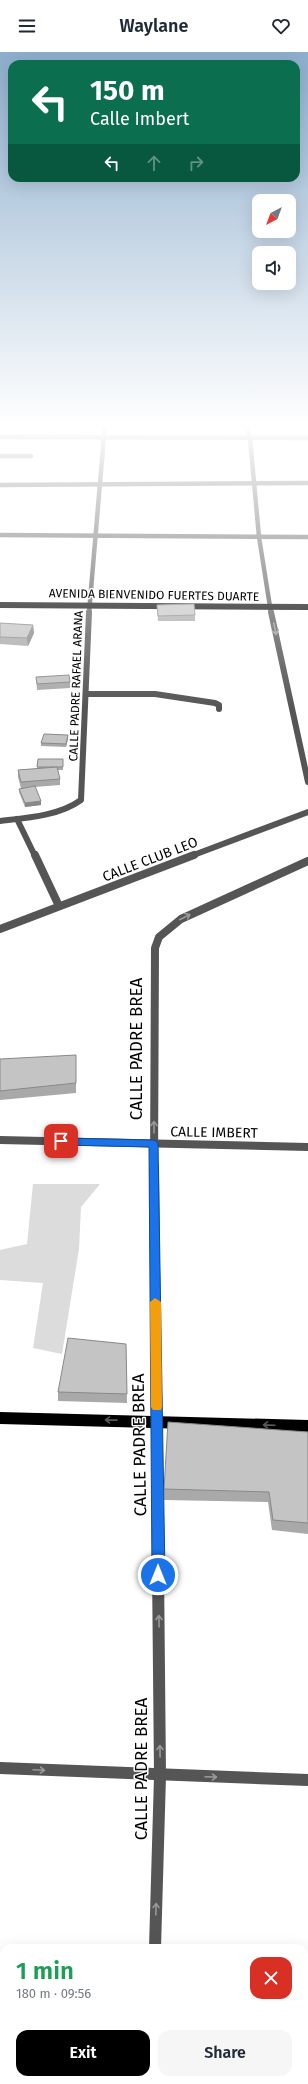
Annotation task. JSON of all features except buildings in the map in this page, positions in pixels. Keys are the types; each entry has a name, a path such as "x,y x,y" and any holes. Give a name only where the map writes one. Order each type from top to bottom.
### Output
{"main road":[{"name":"AVENIDA BIENVENIDO FUERTES DUARTE","path":"0,605 308,607"},
{"path":"0,1418 308,1426"}],"street":[{"name":"CALLE PADRE RAFAEL ARANA","path":"17,819 72,808 81,800 89,605 95,519"},
{"path":"257,519 270,607 308,782"},
{"path":"0,535 308,537"},
{"path":"86,694 155,694 215,703 219,705 219,709"},
{"name":"CALLE CLUB LEO","path":"0,929 308,812"},
{"path":"0,821 17,819 59,906"},
{"name":"CALLE PADRE BREA","path":"155,1944 160,1776 154,1143 156,942 168,928 181,919 308,861"},
{"name":"CALLE IMBERT","path":"0,1140 308,1147"},
{"path":"0,1768 160,1776 308,1780"}],"shaded area":[{"path":"33,1184 100,1184 81,1207 79,1249 62,1354 33,1348 43,1283 0,1280 0,1250 27,1244"}],"slow traffic":[{"path":"155,1302 157,1407"}],"route":[{"path":"61,1141 154,1143 158,1575"}]}
